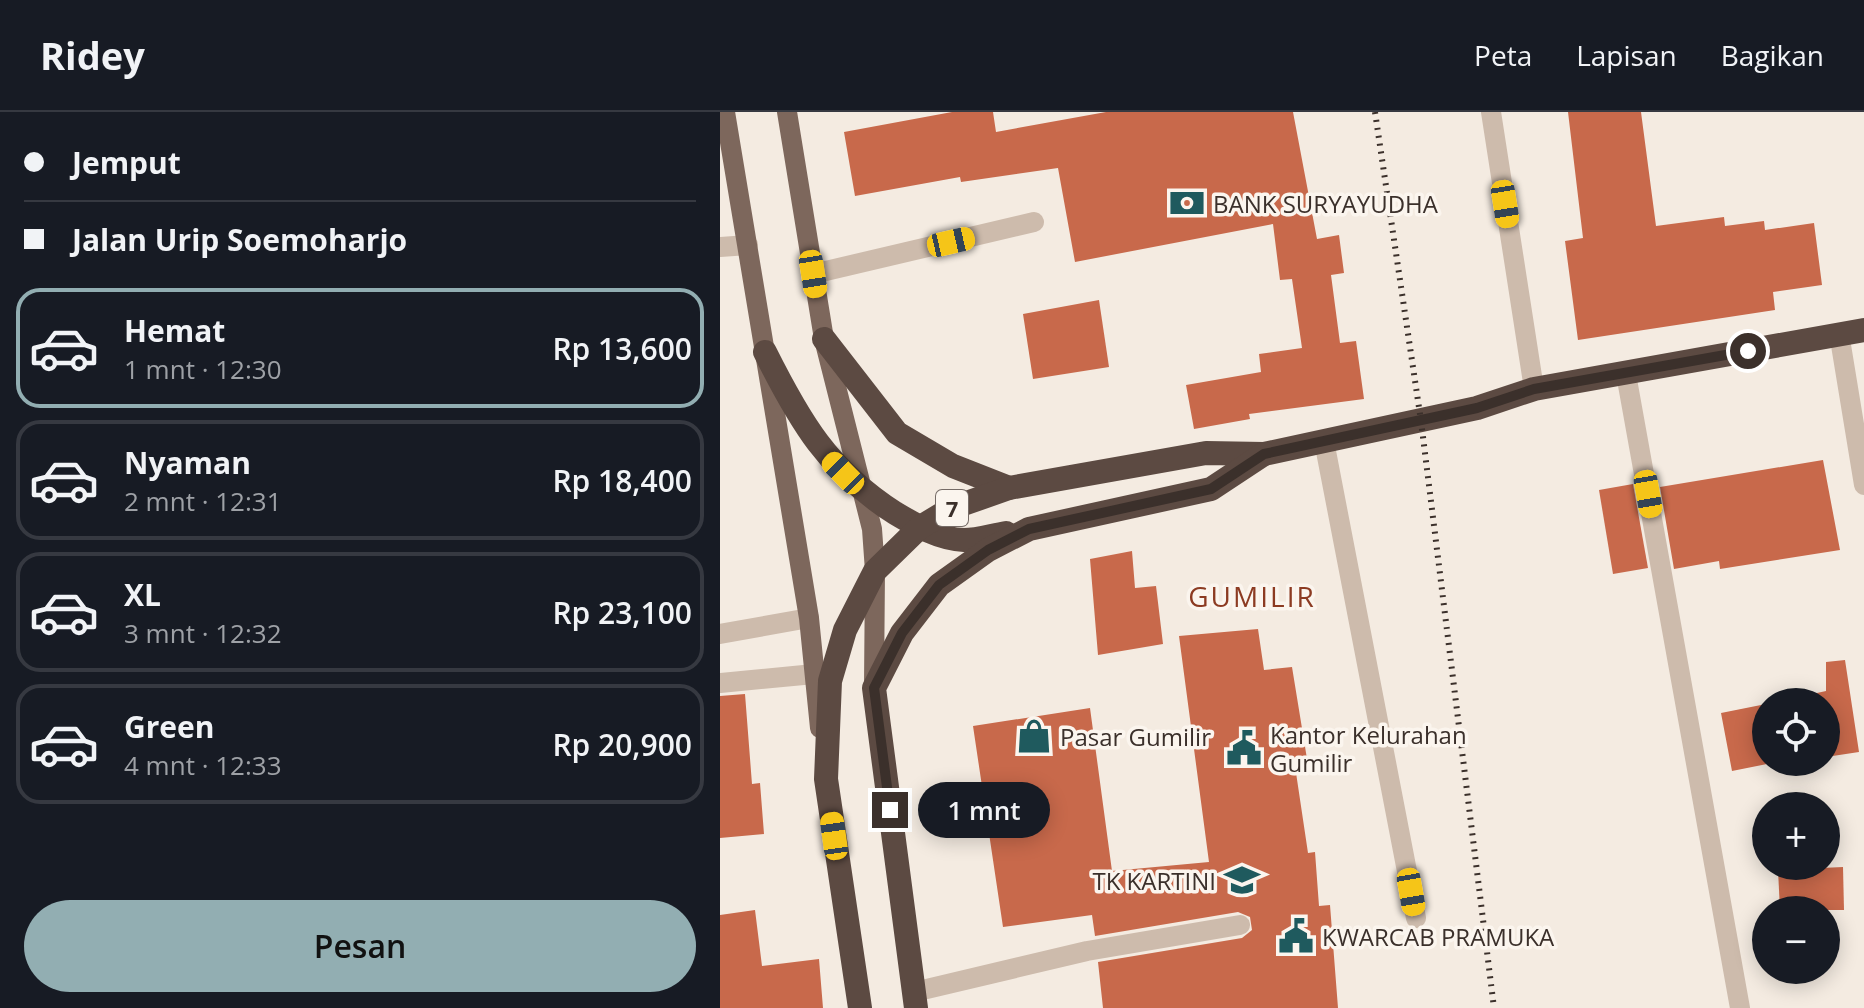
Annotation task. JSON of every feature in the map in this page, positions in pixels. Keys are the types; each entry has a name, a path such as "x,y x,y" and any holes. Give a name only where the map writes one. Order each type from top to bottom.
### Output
{"highway":[{"name":"7","path":"860,1008 826,779 830,681 845,630 875,571 919,528 952,508 1009,488 1206,453 1264,454 1477,408 1534,389 1864,330"},
{"path":"824,339 897,433 953,466 1009,488"},
{"path":"765,352 796,415 825,455 860,490 919,528 963,540 1029,529"},
{"name":"7","path":"874,688 902,633 939,585 988,550 1029,529 1211,489 1264,454"},
{"path":"874,688 915,1000"}],"main road":[{"path":"725,112 809,618 826,779"},
{"path":"787,112 824,339 872,529 875,571 874,688"}],"street":[{"path":"1491,112 1534,389"},
{"path":"813,274 1034,222"},
{"path":"720,247 748,245"},
{"path":"1839,333 1864,485"},
{"path":"1626,374 1740,1008"},
{"path":"1324,441 1416,918"},
{"path":"720,634 809,618"},
{"path":"720,683 814,674"},
{"path":"915,1000 1087,951 1240,925"}],"building":[{"path":"952,112 993,112 996,132 1106,112 1293,112 1317,239 1339,235 1344,273 1331,275 1340,343 1356,341 1364,399 1249,414 1250,419 1194,429 1186,385 1261,372 1259,354 1302,348 1292,279 1280,280 1273,224 1075,262 1058,168 961,182 960,177 855,196 844,132"},
{"path":"1568,112 1641,112 1656,226 1724,217 1725,226 1764,221 1765,230 1814,223 1822,285 1773,292 1775,310 1578,340 1565,241 1583,238"},
{"path":"1099,300 1109,367 1033,379 1023,314"},
{"path":"1823,460 1840,550 1720,569 1719,561 1674,569 1660,487"},
{"path":"1633,484 1648,568 1613,574 1599,490"},
{"path":"1132,551 1135,588 1156,586 1163,644 1098,655 1090,559"},
{"path":"1258,629 1264,670 1292,667 1308,765 1295,766 1308,853 1315,852 1319,906 1330,905 1338,1008 1103,1008 1098,962 1242,938 1252,930 1250,917 1238,912 1095,936 1092,915 1003,927 973,726 1090,708 1112,871 1209,862 1179,636"},
{"path":"1845,660 1859,752 1840,755 1840,688 1826,688 1826,662"},
{"path":"745,694 752,784 760,783 764,834 720,838 720,696"},
{"path":"1752,707 1752,767 1732,771 1721,713"},
{"path":"1840,867 1843,867 1844,910 1840,910 1840,896 1779,896 1778,880 1840,880"},
{"path":"755,910 762,966 819,959 823,1008 720,1008 720,915"}],"railway":[{"path":"1375,112 1421,421 1494,1008"}],"place":[{"name":"BANK SURYAYUDHA","path":"1187,203"},
{"name":"Pasar Gumilir","path":"1034,736"},
{"name":"Kantor Kelurahan Gumilir","path":"1244,748"},
{"name":"TK KARTINI","path":"1242,880"},
{"name":"KWARCAB PRAMUKA","path":"1296,936"}],"district":[{"name":"GUMILIR","path":"1252,596"}],"route":[{"path":"890,810 874,688 902,633 939,585 988,550 1029,529 1211,489 1264,454 1477,408 1534,389 1748,351"}]}
